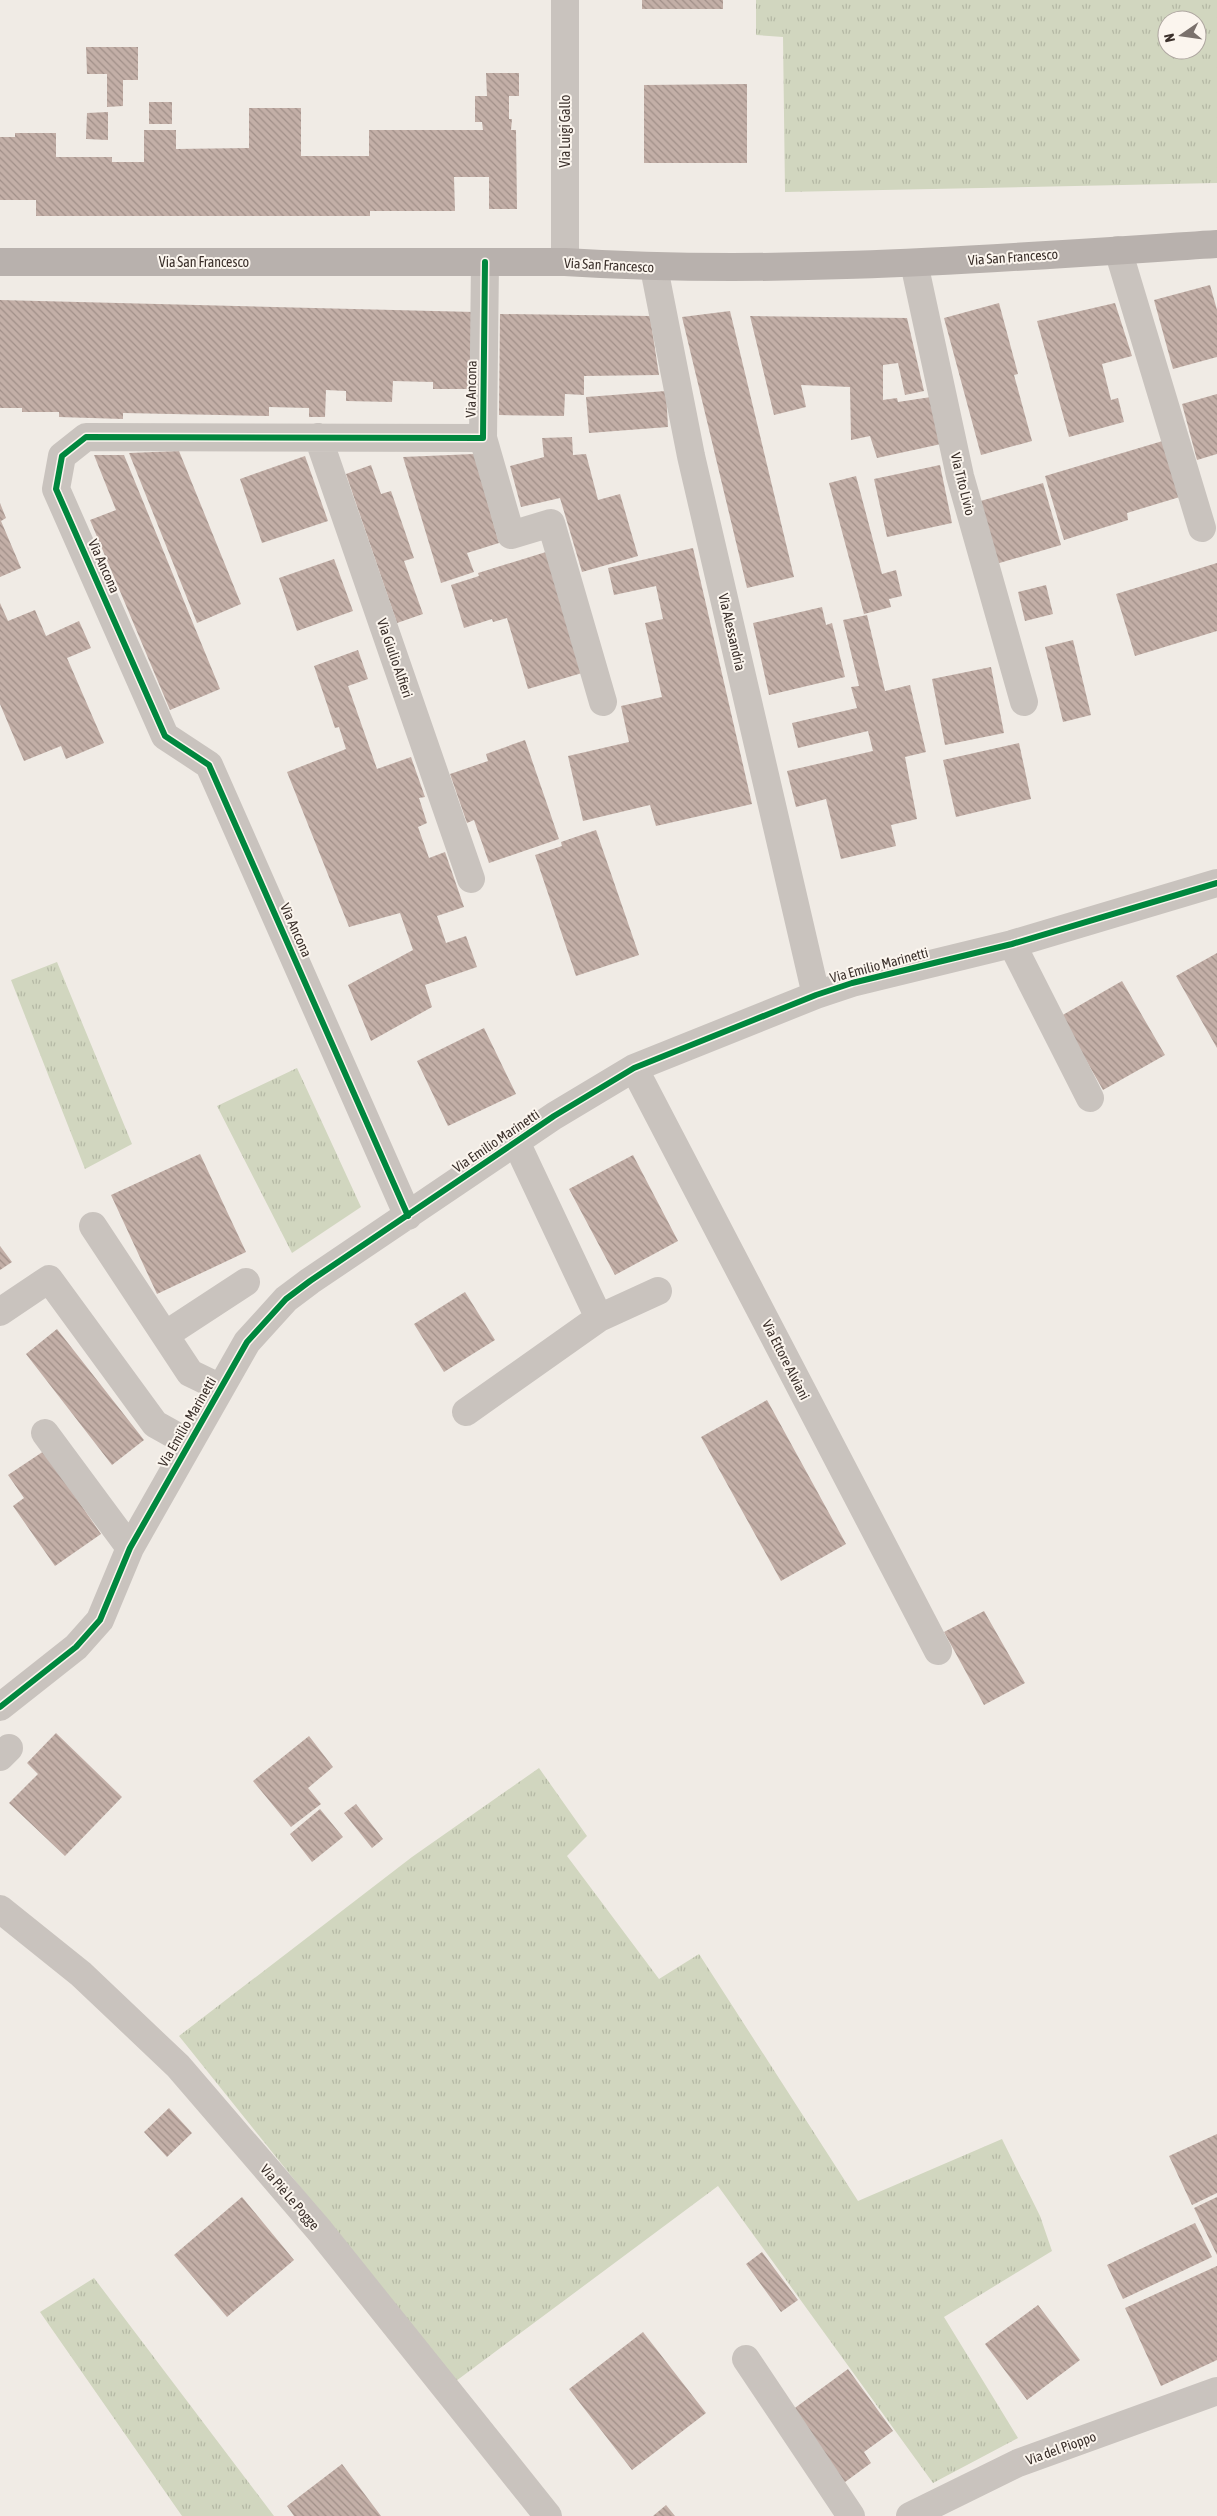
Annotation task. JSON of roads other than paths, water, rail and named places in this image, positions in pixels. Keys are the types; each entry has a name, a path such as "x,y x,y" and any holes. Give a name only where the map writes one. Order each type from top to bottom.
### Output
{"main road":[{"name":"Via San Francesco","path":"0,262 565,262 654,268 914,263 1217,244"}],"street":[{"name":"Via Luigi Gallo","path":"565,0 565,262"},
{"path":"1118,250 1202,528"},
{"name":"Via Ancona","path":"408,1216 210,765 165,736 56,489 62,456 86,437 483,438 486,262"},
{"name":"Via Tito Livio","path":"914,263 960,476 1024,702"},
{"name":"Via Alessandria","path":"654,268 693,466 816,995"},
{"name":"Via Giulio Alfieri","path":"318,437 471,878"},
{"path":"483,438 511,535 551,524 603,702"},
{"name":"Via Emilio Marinetti","path":"0,1707 76,1647 100,1620 130,1548 248,1342 286,1299 310,1281 554,1116 634,1068 816,995 852,983 1012,944 1217,883"},
{"path":"1012,944 1090,1098"},
{"name":"Via Ettore Alviani","path":"634,1068 938,1651"},
{"path":"516,1142 598,1318"},
{"path":"93,1226 190,1373 221,1388"},
{"path":"0,1312 49,1279 156,1424 189,1443"},
{"path":"165,1335 246,1282"},
{"path":"466,1412 598,1318 658,1291"},
{"path":"45,1433 130,1548"},
{"name":"Via Piè Le Pogge","path":"0,1909 81,1974 178,2066 320,2232 548,2516"},
{"path":"746,2359 852,2516"},
{"name":"Via del Pioppo","path":"910,2516 1018,2463 1217,2391"}]}
